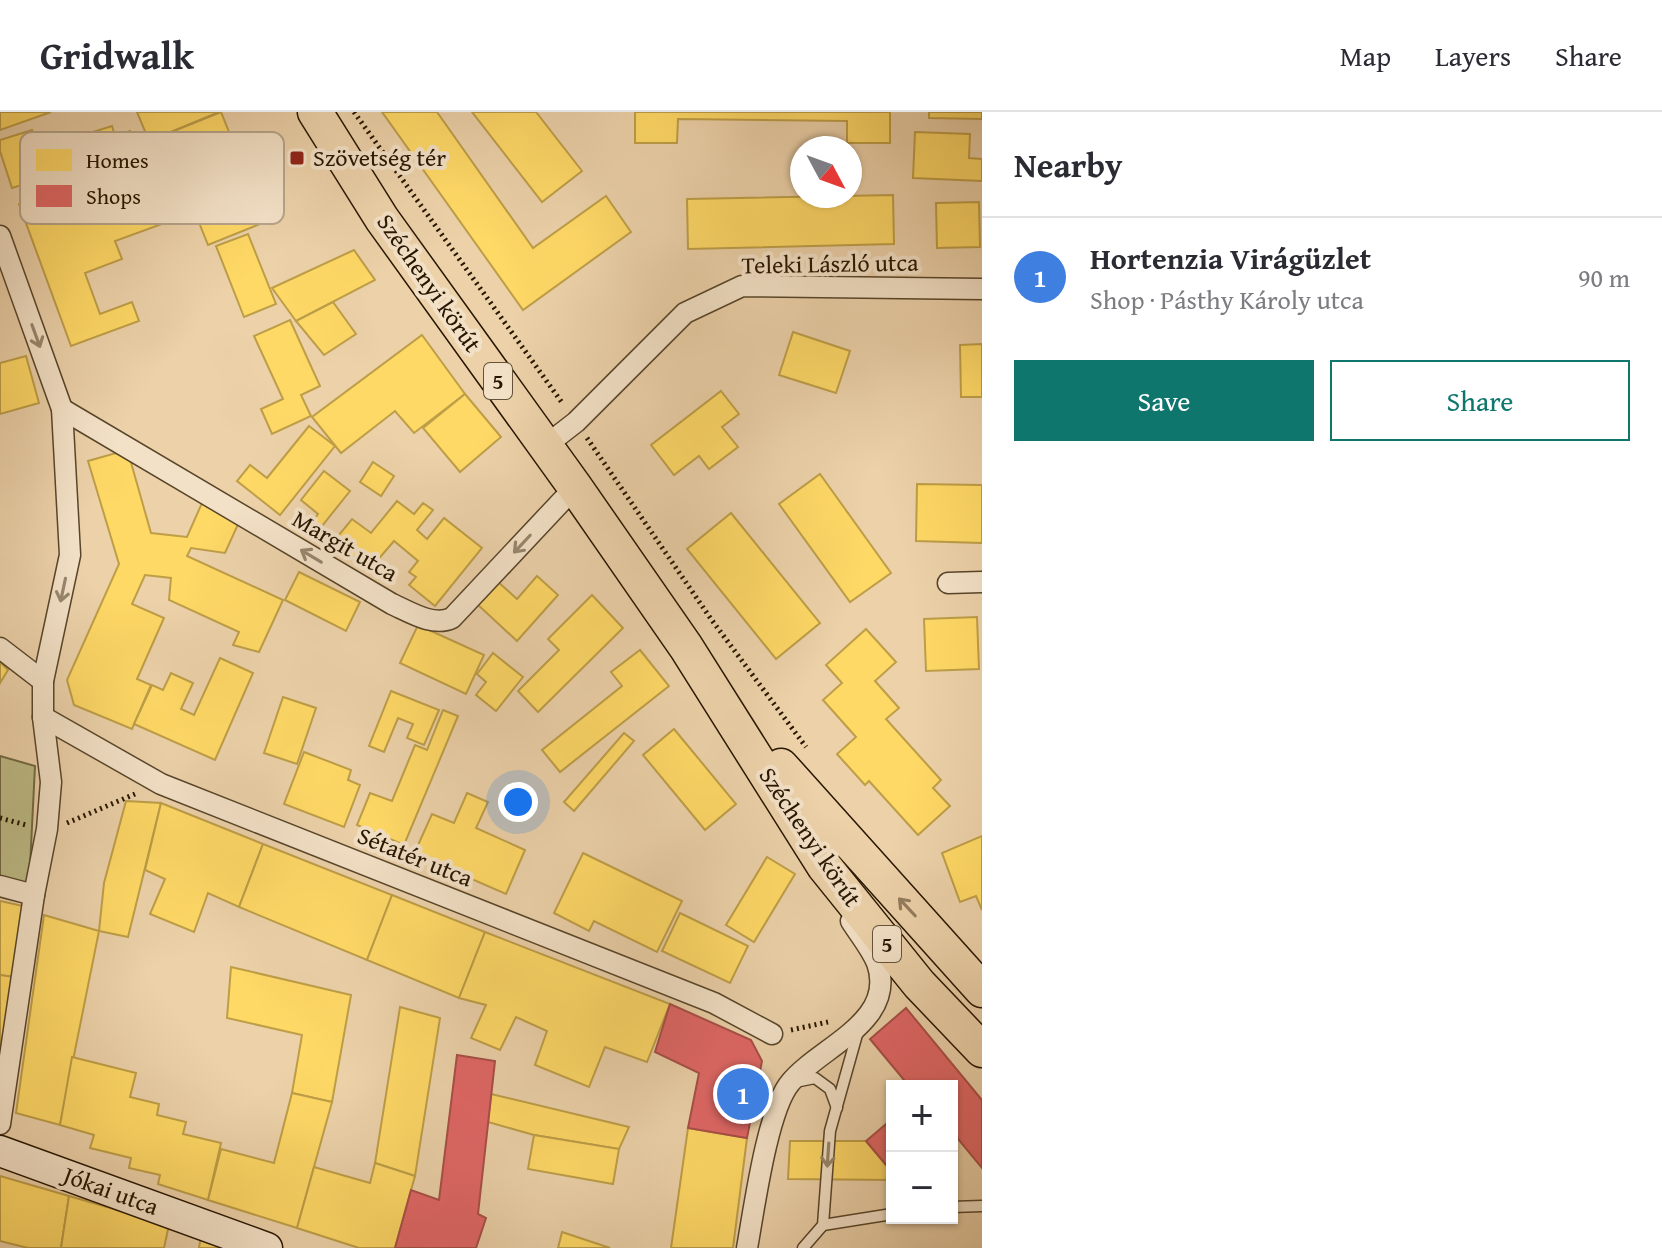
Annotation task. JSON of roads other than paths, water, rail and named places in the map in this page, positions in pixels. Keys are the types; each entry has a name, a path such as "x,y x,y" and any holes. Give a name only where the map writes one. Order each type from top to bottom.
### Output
{"main road":[{"name":"Széchenyi körút","path":"315,112 382,219 686,647 824,866 919,984 982,1050"},
{"name":"Széchenyi körút","path":"686,647 769,752 971,972 982,990"}],"street":[{"path":"0,236 62,409 70,555 43,681 43,717 51,782 47,829 34,895 0,1124"},
{"name":"Teleki László utca","path":"545,446 576,422 685,313 742,286 982,289"},
{"name":"Margit utca","path":"62,409 392,604 444,622 452,618 575,487"},
{"path":"948,583 982,582"},
{"path":"0,648 43,681"},
{"name":"Sétatér utca","path":"43,717 161,784 714,1003 772,1034"},
{"path":"747,1248 763,1160 774,1118 789,1083 860,1026 874,1006 880,988 877,963 848,917 824,866"},
{"path":"0,886 34,895"},
{"name":"Jókai utca","path":"0,1151 267,1248"}],"lane":[{"path":"803,1248 823,1225 830,1131 860,1026"},
{"path":"789,1083 815,1078 830,1089 837,1108"},
{"path":"958,1207 982,1206"},
{"path":"823,1225 886,1215"}],"place":[{"name":"Szövetség tér","path":"297,158"},
{"name":"Hortenzia Virágüzlet","path":"743,1094"}]}
